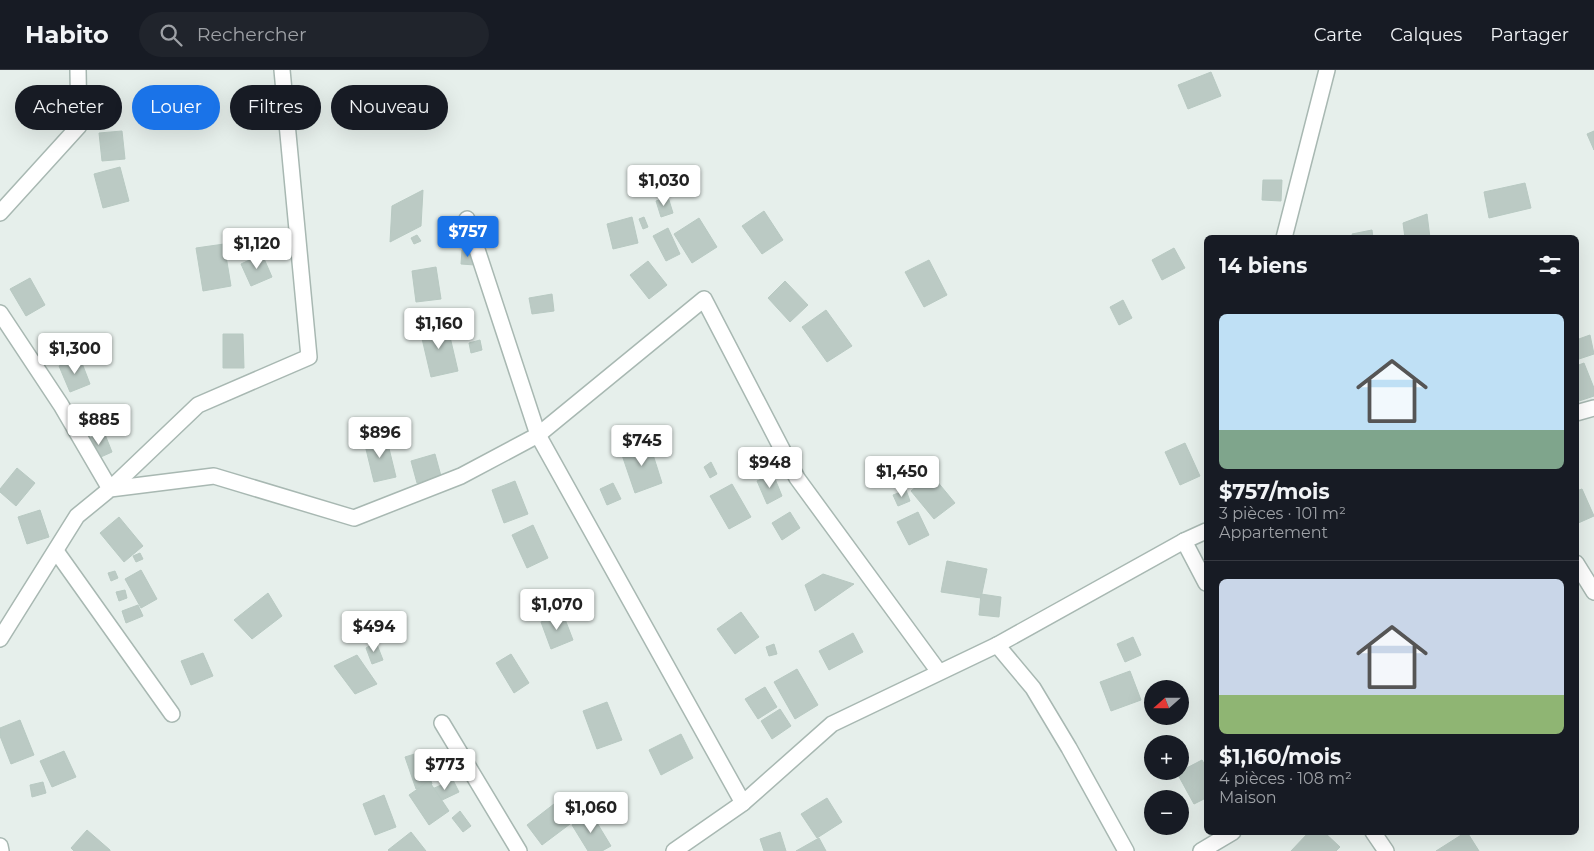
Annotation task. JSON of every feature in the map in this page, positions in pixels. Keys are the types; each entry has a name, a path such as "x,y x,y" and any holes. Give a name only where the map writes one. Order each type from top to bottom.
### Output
{"street":[{"path":"0,213 79,126 78,70"},
{"path":"0,639 78,516 110,489 198,405 309,357 282,70"},
{"path":"1285,235 1327,70"},
{"path":"467,219 538,435 743,802"},
{"path":"110,489 214,476 354,518 461,476 538,435 704,299 797,478 939,672"},
{"path":"0,313 61,405 110,489"},
{"path":"1579,412 1594,408"},
{"path":"674,851 743,802 832,724 997,645 1184,541 1204,532"},
{"path":"1184,541 1204,579"},
{"path":"56,551 172,714"},
{"path":"1579,569 1594,592"},
{"path":"997,645 1033,688 1069,748 1126,851"},
{"path":"442,723 519,851"},
{"path":"1201,851 1228,835"},
{"path":"1375,835 1386,851"},
{"path":"0,846 2,851"}],"building":[{"path":"1211,72 1221,96 1188,109 1178,85"},
{"path":"122,131 125,159 102,161 99,133"},
{"path":"1594,131 1594,150 1587,134"},
{"path":"120,167 129,201 103,208 94,174"},
{"path":"1263,180 1282,180 1281,201 1262,200"},
{"path":"1525,183 1531,208 1489,218 1484,192"},
{"path":"423,190 421,226 390,242 392,206"},
{"path":"668,197 673,213 661,217 656,201"},
{"path":"764,211 783,240 762,254 742,226"},
{"path":"1427,214 1430,235 1405,235 1403,223"},
{"path":"632,217 638,243 613,249 607,224"},
{"path":"644,217 648,227 643,229 639,219"},
{"path":"699,218 717,247 692,263 674,234"},
{"path":"668,228 680,254 666,261 653,236"},
{"path":"1372,230 1373,235 1352,235"},
{"path":"417,235 421,241 414,244 411,238"},
{"path":"224,244 231,286 203,291 196,248"},
{"path":"1174,248 1185,268 1162,280 1152,260"},
{"path":"462,250 476,252 475,265 461,264"},
{"path":"262,254 272,277 251,286 241,264"},
{"path":"929,260 947,295 924,307 905,272"},
{"path":"648,261 667,285 649,299 630,275"},
{"path":"436,267 441,299 416,302 412,271"},
{"path":"30,278 45,305 26,316 10,289"},
{"path":"785,281 808,305 790,322 768,298"},
{"path":"552,294 554,311 532,314 529,298"},
{"path":"1123,300 1132,318 1119,325 1110,307"},
{"path":"826,310 852,346 827,362 802,327"},
{"path":"447,324 458,371 431,377 420,330"},
{"path":"223,334 243,334 244,368 223,368"},
{"path":"1590,335 1594,354 1579,359 1579,339"},
{"path":"480,340 482,350 471,353 469,343"},
{"path":"80,358 90,384 70,392 59,366"},
{"path":"1584,363 1594,388 1594,396 1579,401 1579,365"},
{"path":"104,432 112,452 94,460 85,440"},
{"path":"386,436 396,477 374,482 364,441"},
{"path":"649,442 662,483 635,493 621,452"},
{"path":"1185,443 1200,476 1180,485 1165,452"},
{"path":"435,454 441,476 417,483 411,461"},
{"path":"711,462 717,474 710,478 704,467"},
{"path":"17,468 35,483 16,506 0,492 0,489"},
{"path":"773,474 782,496 767,504 757,481"},
{"path":"931,474 955,503 934,519 911,491"},
{"path":"515,481 528,514 504,523 492,490"},
{"path":"613,483 621,499 607,505 600,489"},
{"path":"732,484 751,517 729,529 710,496"},
{"path":"1582,489 1594,516 1579,523 1579,490"},
{"path":"906,490 910,501 898,506 893,495"},
{"path":"40,510 49,537 27,544 18,517"},
{"path":"790,512 800,528 782,540 772,523"},
{"path":"918,512 929,535 909,545 897,522"},
{"path":"119,517 143,546 124,562 100,533"},
{"path":"533,525 548,558 527,568 512,535"},
{"path":"140,553 143,559 136,562 133,556"},
{"path":"947,561 987,569 981,598 941,592"},
{"path":"141,570 157,599 141,608 125,579"},
{"path":"115,571 118,578 111,581 108,573"},
{"path":"823,574 854,584 815,611 805,585"},
{"path":"125,590 127,598 119,601 116,592"},
{"path":"268,593 282,616 252,639 234,620"},
{"path":"981,594 1001,597 999,617 979,615"},
{"path":"138,605 143,616 126,623 122,611"},
{"path":"741,612 759,637 735,654 717,629"},
{"path":"563,614 573,640 551,649 541,622"},
{"path":"853,633 863,652 829,670 819,651"},
{"path":"1133,637 1141,655 1125,662 1117,644"},
{"path":"376,642 383,660 372,664 366,648"},
{"path":"774,644 777,654 769,656 766,647"},
{"path":"203,653 213,676 191,685 181,661"},
{"path":"511,654 529,683 514,693 496,663"},
{"path":"357,655 377,684 355,694 334,666"},
{"path":"797,669 818,705 795,719 774,682"},
{"path":"1130,671 1141,700 1111,711 1100,682"},
{"path":"765,687 777,707 758,719 745,699"},
{"path":"607,702 622,740 597,749 583,711"},
{"path":"780,709 791,726 772,739 761,721"},
{"path":"20,720 34,755 11,764 0,736 0,728"},
{"path":"681,734 693,758 661,775 649,750"},
{"path":"64,751 76,777 52,787 40,761"},
{"path":"421,752 432,784 416,789 405,757"},
{"path":"1202,760 1204,764 1204,799 1194,804 1189,795 1189,790 1186,790 1181,780 1189,780 1189,767"},
{"path":"453,780 459,792 438,802 432,789"},
{"path":"429,781 449,811 429,825 409,795"},
{"path":"43,782 46,793 32,797 30,785"},
{"path":"384,795 396,827 375,835 363,804"},
{"path":"827,798 842,822 817,838 801,814"},
{"path":"554,804 570,824 542,845 527,825"},
{"path":"460,811 471,826 463,832 452,818"},
{"path":"591,813 611,846 602,851 588,851 572,825"},
{"path":"87,830 110,851 74,851 71,848"},
{"path":"411,832 426,851 388,850"},
{"path":"780,832 786,851 764,851 760,839"},
{"path":"1306,835 1327,835 1340,847 1336,851 1291,851"},
{"path":"1461,835 1469,835 1479,851 1436,851"},
{"path":"819,838 826,851 796,851"}]}
